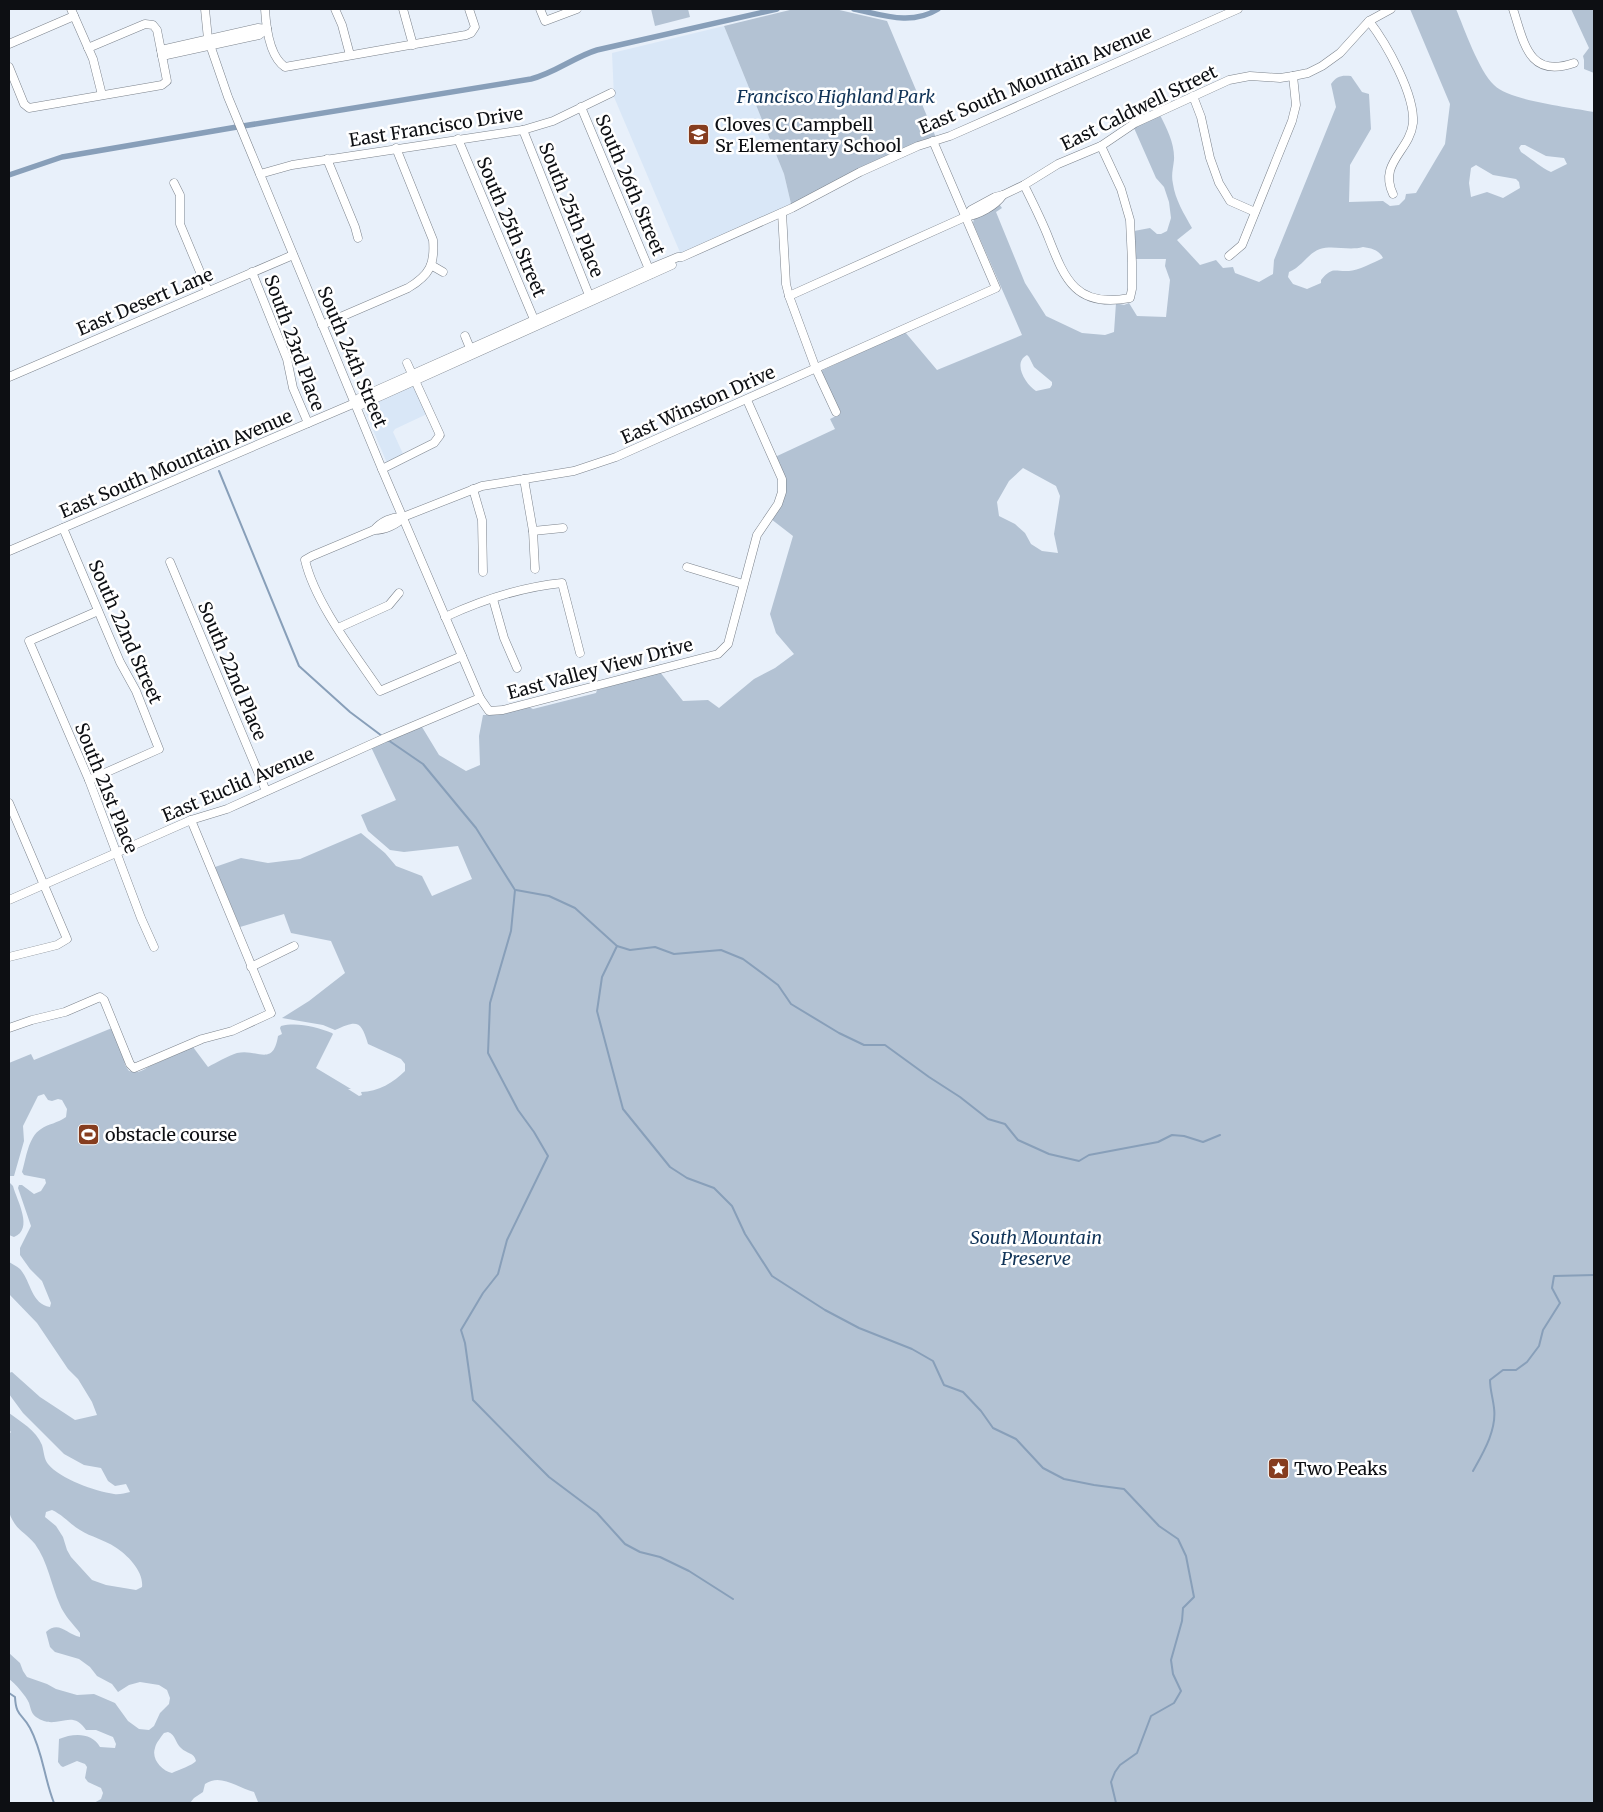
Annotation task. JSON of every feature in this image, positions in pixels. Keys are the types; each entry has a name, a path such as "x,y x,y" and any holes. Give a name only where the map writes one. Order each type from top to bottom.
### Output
{"street":[{"name":"South 24th Street","path":"205,9 208,42 222,84 445,617 480,698 490,711"},
{"path":"265,9 267,30 274,52 285,67 466,35 474,30 474,22 469,9"},
{"path":"335,9 342,25 350,55"},
{"path":"403,9 413,45"},
{"path":"540,9 546,21 577,9"},
{"name":"East South Mountain Avenue","path":"9,551 355,403 359,398 415,377 472,352 650,272 678,257 682,257 782,213 846,179 918,146 950,136 1238,9"},
{"name":"East Caldwell Street","path":"789,296 965,217 971,210 991,202 998,202 1003,195 1024,185 1058,164 1101,146 1148,116 1229,80 1243,77 1292,76 1308,73 1331,61 1369,21 1391,9"},
{"path":"1513,9 1521,37 1531,57 1545,67 1552,68 1574,63"},
{"path":"9,44 73,12 88,48 102,95"},
{"path":"1369,21 1386,45 1410,99 1412,109 1413,124 1388,175 1388,184 1393,194"},
{"path":"9,67 24,104 30,108 162,85 167,81 157,30 153,25 145,24 88,48"},
{"path":"161,53 258,28 267,30"},
{"path":"1229,256 1242,245 1292,121 1296,106 1292,76"},
{"name":"East Francisco Drive","path":"260,174 283,166 523,130 554,121 611,93"},
{"path":"1193,96 1201,117 1210,158 1219,183 1230,201 1255,212"},
{"name":"South 26th Street","path":"581,107 650,272"},
{"name":"South 25th Place","path":"523,130 590,298"},
{"name":"South 25th Street","path":"458,139 535,323"},
{"path":"934,141 965,217"},
{"path":"1024,185 1065,277 1073,287 1083,294 1100,299 1120,300 1130,298 1132,262 1130,220 1121,189 1101,146"},
{"path":"322,325 408,288 421,280 432,266 434,255 432,240 396,148"},
{"path":"327,159 355,226 358,238"},
{"path":"174,183 180,195 180,224 208,291"},
{"path":"782,213 786,284 789,296 816,369 836,412"},
{"name":"East Winston Drive","path":"338,628 321,599 305,560 383,526 399,522 403,517 472,489 574,471 616,457 996,288 965,217"},
{"name":"East Desert Lane","path":"9,377 294,255"},
{"path":"432,266 443,272"},
{"name":"South 23rd Place","path":"252,272 287,359 294,388 308,423"},
{"path":"465,336 472,352"},
{"path":"382,469 434,443 440,435 407,363"},
{"path":"687,567 742,584 757,535 778,504 782,492 782,479 747,400"},
{"path":"524,479 534,531 535,569"},
{"path":"472,489 482,520 483,572"},
{"name":"South 22nd Street","path":"63,528 120,662 136,691 159,749 89,780"},
{"path":"534,531 563,528"},
{"name":"South 22nd Place","path":"170,562 266,791"},
{"path":"445,617 493,599 536,586 562,583 580,654"},
{"name":"East Valley View Drive","path":"490,711 504,710 718,654 728,644 742,584"},
{"path":"399,593 389,605 338,628 380,691 462,656"},
{"path":"493,599 504,638 517,668"},
{"name":"South 21st Place","path":"98,611 29,641 89,780 141,918 154,947"},
{"name":"East Euclid Avenue","path":"9,900 191,820 217,813 480,698"},
{"path":"9,803 67,939 57,945 9,957"},
{"path":"9,1028 65,1012 100,997 104,1000 130,1064 134,1068 202,1039 232,1031 271,1013 191,820"},
{"path":"251,966 294,946"}],"shaded area":[{"name":"Cloves C Campbell Sr Elementary School","path":"724,26 784,174 792,208 682,257 614,97 612,53"},
{"path":"411,386 415,386 427,414 395,429 393,432 404,456 387,463 364,409"}],"green space":[{"path":"651,9 688,9 690,17 655,26"},
{"name":"Francisco Highland Park","path":"794,9 835,9 887,21 937,140 918,146 792,208 784,174 724,26"},
{"name":"South Mountain Preserve","path":"1410,9 1456,9 1472,49 1483,70 1494,85 1502,91 1526,99 1594,112 1594,1803 252,1803 258,1802 254,1792 229,1782 217,1780 205,1784 203,1792 190,1803 94,1803 101,1799 103,1793 101,1788 88,1782 85,1778 87,1767 85,1764 77,1761 63,1767 61,1766 58,1762 59,1739 82,1735 97,1742 100,1747 115,1748 116,1744 113,1737 96,1730 86,1730 75,1720 51,1722 36,1717 25,1697 9,1679 9,1653 20,1663 27,1677 56,1689 77,1695 94,1694 115,1703 128,1721 139,1729 149,1730 154,1726 160,1713 169,1704 170,1698 167,1690 159,1685 140,1682 129,1685 118,1692 112,1684 97,1676 90,1667 79,1659 55,1652 50,1647 46,1632 55,1627 80,1637 80,1633 62,1609 46,1566 35,1544 17,1527 9,1512 9,1434 11,1432 9,1430 9,1413 36,1435 42,1445 47,1462 61,1475 78,1484 106,1492 118,1494 130,1492 126,1484 115,1486 108,1481 101,1468 84,1465 64,1454 23,1413 9,1394 9,1373 12,1372 40,1397 75,1420 97,1415 92,1402 78,1379 68,1369 37,1323 9,1294 9,1262 24,1274 35,1297 44,1305 50,1307 51,1303 42,1281 20,1255 20,1248 31,1226 18,1188 19,1185 22,1185 34,1194 41,1191 46,1183 45,1179 24,1175 22,1172 26,1155 33,1137 44,1127 66,1117 67,1109 62,1100 48,1100 44,1094 38,1096 23,1126 24,1141 14,1176 9,1176 9,1063 31,1054 34,1060 112,1028 124,1057 125,1065 129,1071 141,1071 193,1047 208,1067 237,1053 268,1054 276,1046 278,1036 282,1034 281,1026 300,1025 333,1034 316,1068 351,1089 348,1089 359,1096 362,1095 361,1092 374,1090 396,1079 405,1071 405,1064 401,1059 368,1044 363,1030 357,1024 335,1030 323,1025 282,1018 309,1001 345,973 331,941 291,933 284,914 240,927 215,867 241,858 268,863 300,859 361,833 385,853 396,866 422,876 432,896 472,879 458,846 404,852 390,850 368,831 361,815 396,800 371,747 422,727 439,755 466,771 480,765 479,736 483,715 495,715 529,707 533,709 596,693 597,690 660,672 683,701 708,700 719,708 754,679 775,668 794,654 776,633 770,614 793,536 771,519 785,495 786,489 775,457 835,429 830,419 840,414 821,371 905,332 937,370 1022,335 973,223 974,219 999,204 1002,208 996,212 1025,283 1046,316 1082,333 1105,335 1114,332 1116,303 1124,305 1129,303 1137,316 1166,317 1170,280 1165,266 1166,259 1136,259 1134,231 1150,228 1157,234 1161,234 1167,231 1171,218 1169,202 1164,187 1156,178 1134,128 1160,115 1170,137 1174,154 1172,178 1174,190 1192,228 1177,240 1200,265 1216,260 1223,268 1233,267 1235,273 1259,282 1273,274 1274,260 1336,107 1331,84 1335,79 1342,76 1351,76 1362,92 1369,94 1371,129 1350,165 1349,202 1383,201 1390,206 1399,205 1405,199 1406,194 1416,193 1445,144 1450,104","holes":["1521,145 1525,145 1546,156 1564,158 1567,164 1551,172 1521,152 1519,148","1476,165 1493,175 1516,179 1519,182 1520,188 1503,198 1487,192 1471,197 1469,183 1471,168","1363,247 1372,249 1377,251 1383,258 1352,271 1331,271 1321,280 1321,283 1307,289 1293,284 1288,277 1289,272 1312,253 1320,249","1027,355 1034,367 1052,382 1050,388 1036,391 1032,388 1022,374 1021,363","1023,468 1056,486 1060,496 1054,534 1058,553 1042,551 1031,544 1025,533 1015,524 999,516 997,502 1009,481","52,1510 80,1530 120,1550 138,1570 142,1587 136,1590 106,1585 92,1580 71,1557 63,1537 56,1526 45,1517 46,1512","164,1733 171,1733 179,1746 194,1756 196,1761 172,1773 168,1772 156,1760 154,1752 156,1744"]},
{"path":"1571,9 1594,9 1594,73 1584,69 1583,56 1589,48"},
{"path":"9,1182 13,1186 24,1221 20,1233 14,1237 9,1235"}],"waterway":[{"path":"243,126 531,79 597,50 777,9"},
{"path":"854,9 897,18 918,17 938,9"},
{"path":"9,175 62,157 237,127"},
{"path":"219,471 299,666 350,712 382,736"},
{"path":"388,740 423,764 476,828 515,890 511,931 490,1003 488,1053 518,1110 548,1156 507,1240 498,1274 483,1293 461,1330 465,1343 473,1400 549,1477 597,1513 625,1544 640,1552 660,1557 689,1571 733,1599"},
{"path":"516,890 549,896 575,908 617,946 602,977 597,1011 623,1109 670,1167 687,1178 714,1188 732,1206 745,1234 772,1276 825,1310 859,1328 912,1349 933,1361 944,1385 963,1392 981,1411 993,1428 1016,1439 1043,1468 1064,1479 1124,1489 1159,1526 1178,1539 1186,1556 1194,1597 1183,1608 1182,1621 1171,1660 1173,1674 1181,1691 1174,1703 1151,1716 1137,1753 1120,1765 1115,1772 1111,1782 1116,1803"},
{"path":"617,946 630,950 655,947 674,954 721,950 743,959 778,985 791,1004 839,1033 864,1045 885,1045 960,1097 988,1119 1005,1124 1018,1140 1049,1154 1079,1161 1089,1155 1158,1142 1172,1135 1184,1136 1203,1142 1220,1135"},
{"path":"1473,1471 1488,1441 1493,1425 1494,1408 1490,1380 1503,1370 1516,1370 1527,1362 1539,1346 1543,1330 1560,1303 1552,1288 1554,1276 1594,1275"},
{"path":"9,1693 15,1697 18,1712 27,1723 34,1737 54,1803"}],"place":[{"name":"Cloves C Campbell Sr Elementary School","path":"699,135"},
{"name":"obstacle course","path":"89,1135"},
{"name":"Two Peaks","path":"1278,1469"}]}
